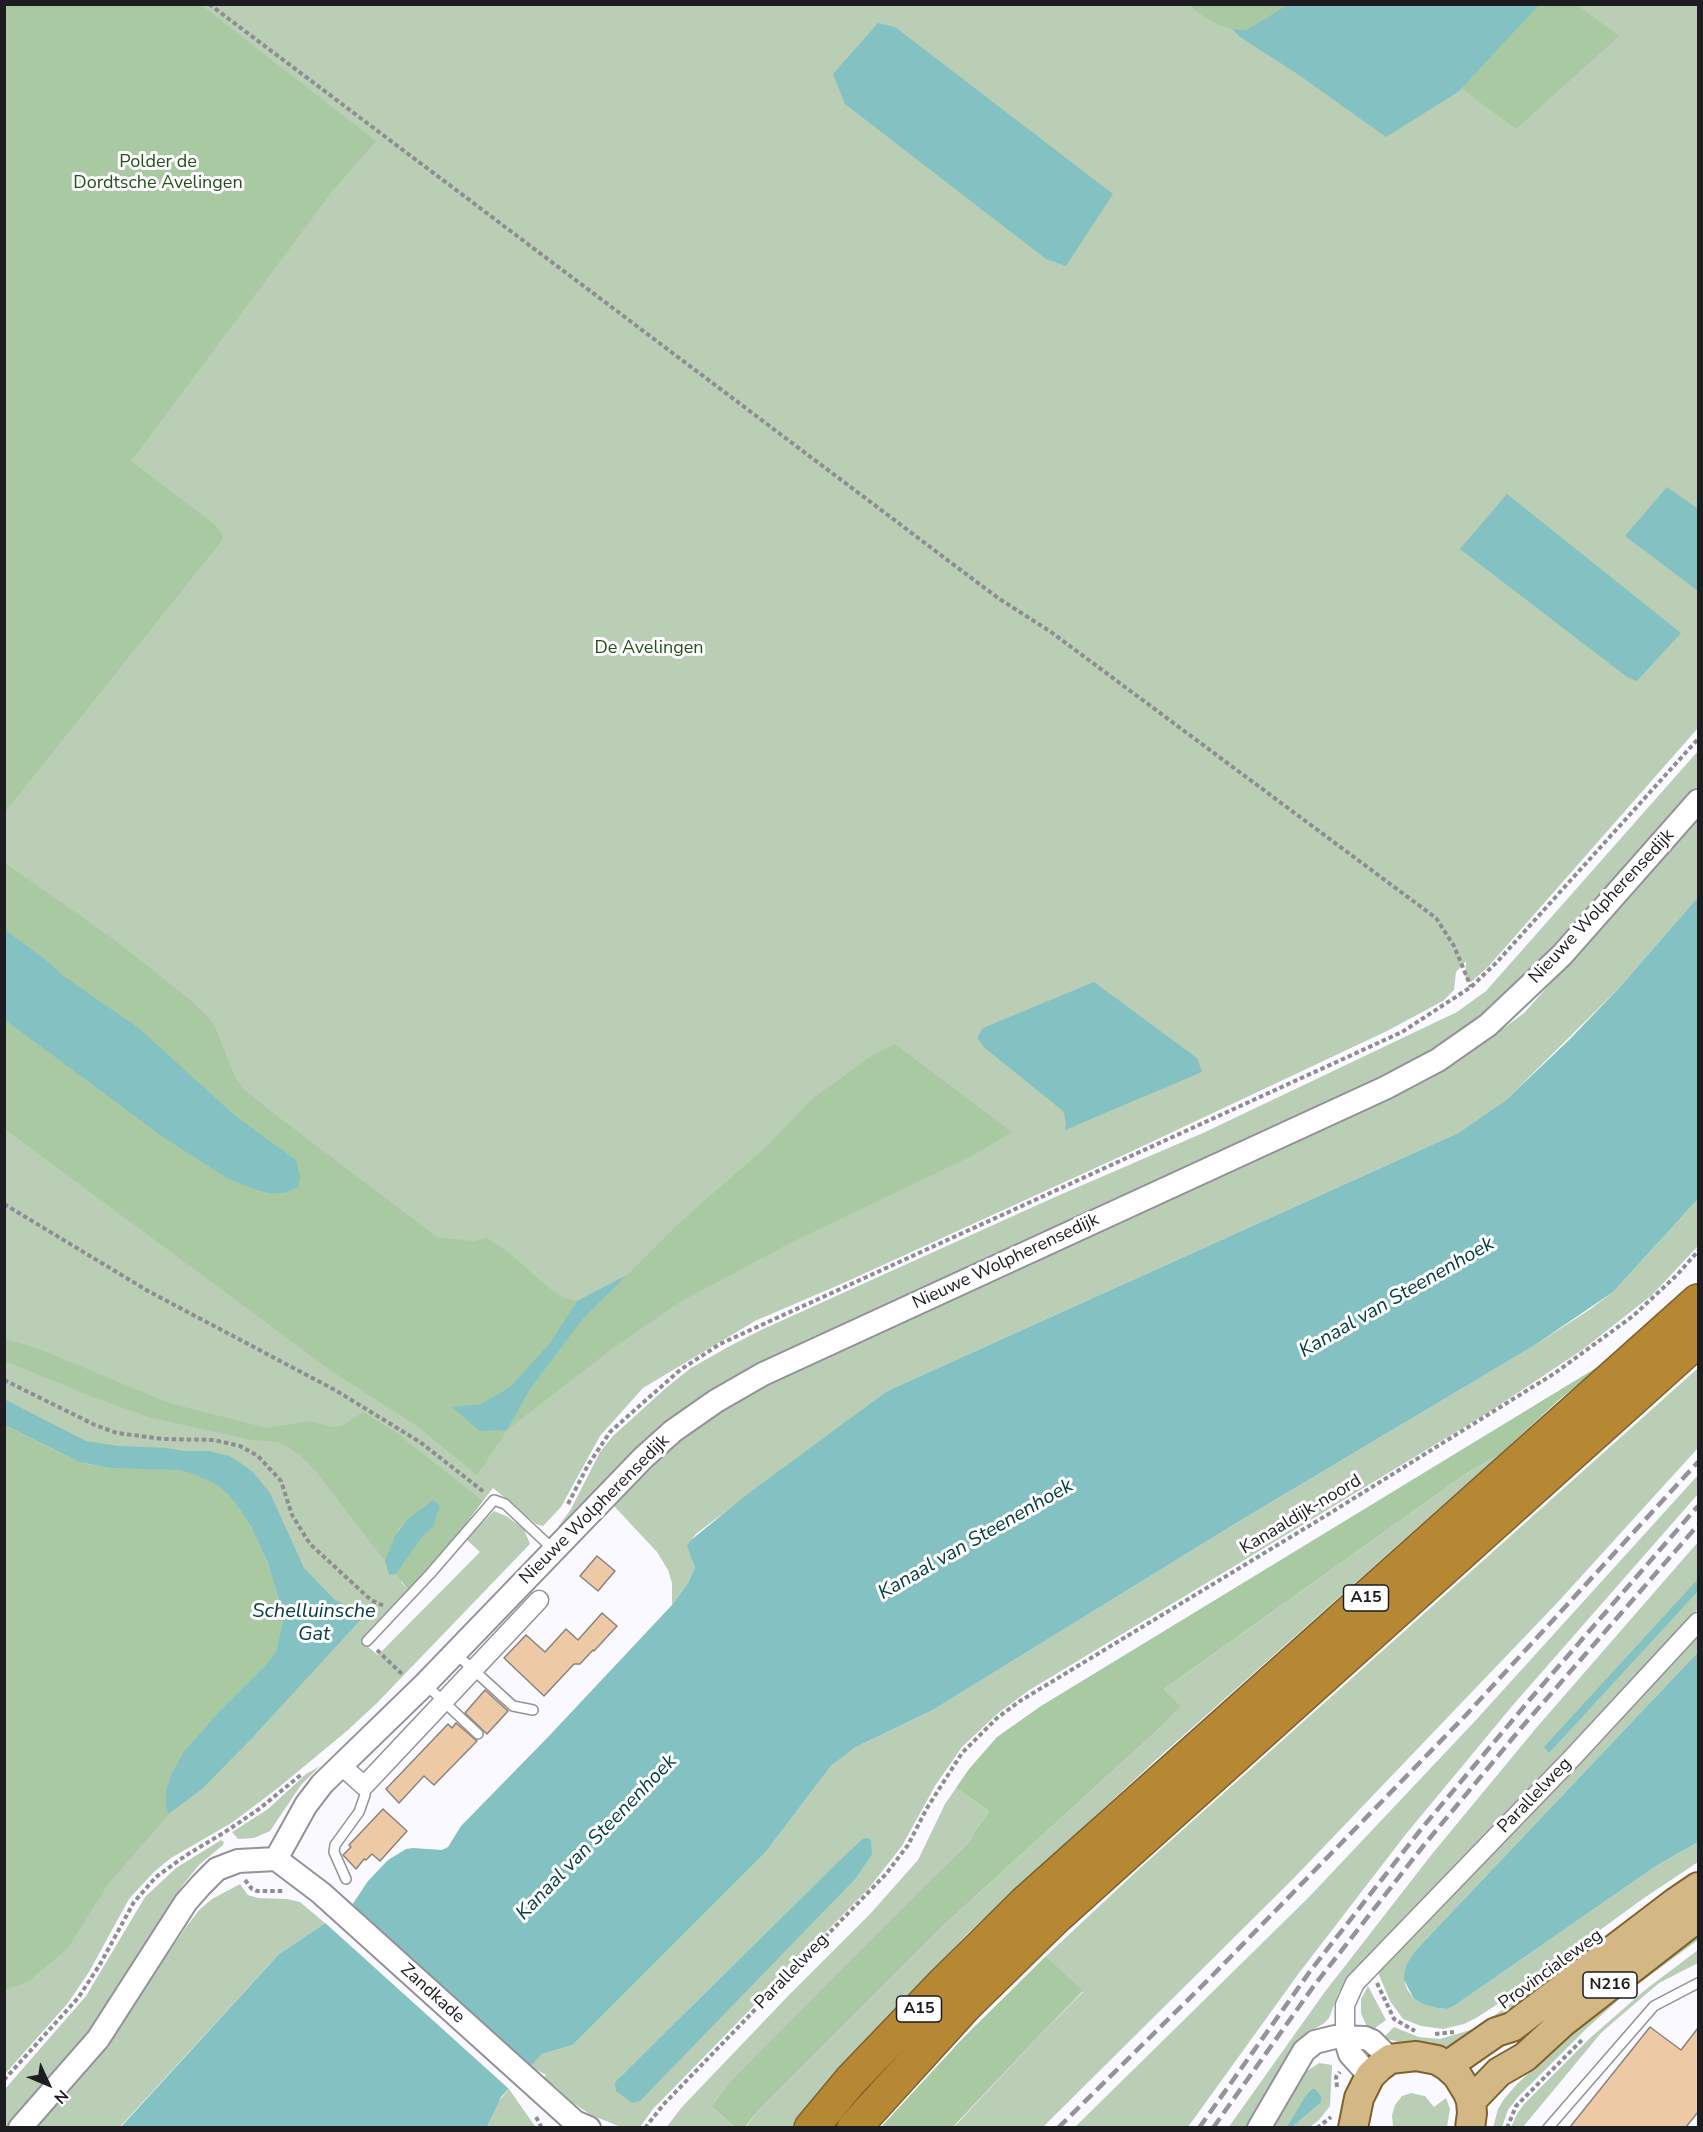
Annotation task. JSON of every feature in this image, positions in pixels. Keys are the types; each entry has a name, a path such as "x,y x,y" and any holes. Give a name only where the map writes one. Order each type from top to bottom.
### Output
{"highway":[{"name":"A15","path":"811,2127 851,2080 1025,1903 1698,1301"},
{"name":"A15","path":"854,2127 966,2005 1057,1916 1698,1340"}],"main road":[{"name":"Provincialeweg","path":"1452,2070 1496,2032 1512,2027 1698,1887"},
{"name":"N216","path":"1484,2119 1496,2094 1509,2082 1525,2057 1563,2022 1698,1917"},
{"path":"1359,2126 1359,2098 1380,2075 1416,2056 1437,2060 1452,2070 1484,2119"}],"street":[{"name":"Nieuwe Wolpherensedijk","path":"276,1859 306,1805 322,1784 416,1682 455,1653 643,1458 673,1431 716,1401 763,1374 1385,1088 1438,1060 1488,1025 1562,955 1698,801"},
{"name":"Nieuwe Wolpherensedijk","path":"364,1786 539,1600"},
{"name":"Parallelweg","path":"1345,2037 1345,2005 1355,1983 1573,1757 1698,1622"},
{"path":"341,1766 364,1786"},
{"path":"20,2127 99,2039 186,1902 201,1885 217,1869 238,1861 276,1859"},
{"name":"Zandkade","path":"276,1859 321,1893 575,2122 590,2127"},
{"path":"1259,2127 1304,2051 1315,2042 1326,2038 1345,2037 1365,2038 1372,2041 1380,2075"}],"lane":[{"path":"367,1641 430,1574 494,1500 505,1504 554,1550"},
{"path":"455,1653 513,1706 533,1710"},
{"path":"416,1682 444,1702 478,1734"},
{"path":"346,1879 334,1852 335,1845 359,1812 365,1795 364,1786"},
{"path":"1548,2127 1654,2006 1698,1983"}],"path":[{"path":"209,4 998,598 1050,632 1436,918 1454,946 1472,987 1698,739"},
{"path":"4,1204 148,1291 335,1390 420,1442 494,1500"},
{"name":"Kanaaldijk-noord","path":"927,1808 962,1753 1020,1701 1337,1509 1555,1373 1633,1316 1677,1275 1698,1251"},
{"path":"4,1380 95,1425 117,1433 163,1439 214,1440 240,1446 258,1456 281,1481 292,1515 310,1544 371,1600 393,1613"},
{"path":"367,1641 416,1682"},
{"name":"Parallelweg","path":"645,2127 663,2105 871,1892 908,1845 927,1808"},
{"path":"4,2080 78,1998 99,1966 134,1902 146,1888 178,1860 225,1832"},
{"path":"1369,1968 1394,2019 1414,2031 1424,2032"},
{"path":"1433,2034 1453,2033 1464,2029"},
{"path":"1484,2119 1516,2106 1587,2035"}],"green space":[{"name":"Polder de Dordtsche Avelingen","path":"5,4 201,5 376,141 334,189 131,461 214,524 222,533 223,539 5,812"},
{"name":"De Avelingen","path":"5,5 1698,5 1698,728 1488,967 1471,982 1467,982 1465,975 1466,961 1456,972 1454,990 1443,1001 1387,1031 1126,1154 755,1321 643,1388 600,1436 561,1507 543,1526 536,1524 493,1488 483,1501 478,1498 401,1582 408,1590 362,1642 378,1655 480,1552 466,1539 494,1511 508,1517 524,1529 530,1544 377,1703 348,1730 233,1822 171,1858 154,1872 129,1899 89,1972 68,2003 5,2074"},
{"path":"1189,5 1287,5 1247,30 1219,25"},
{"path":"1539,5 1577,5 1619,36 1516,129 1461,88"},
{"path":"1698,751 1698,786 1531,973 1494,1009 1430,1052 1374,1084 949,1275 759,1363 728,1380 662,1425 560,1529 558,1527 571,1509 600,1452 613,1436 691,1368 761,1330 1203,1133 1457,1012 1486,991"},
{"path":"1698,819 1698,897 1619,988 1506,1100 1458,1133 887,1391 697,1533 691,1540 695,1567 688,1583 672,1605 672,1583 668,1570 657,1552 613,1505 677,1441 763,1383 1179,1192 1377,1105 1458,1062 1524,1013"},
{"path":"5,863 112,938 188,998 215,1027 235,1077 245,1090 268,1109 437,1237 473,1241 487,1238 508,1252 549,1288 564,1298 577,1301 550,1343 510,1387 481,1404 453,1407 507,1430 477,1475 417,1426 330,1370 5,1129 5,1020 106,1095 256,1190 285,1193 296,1160 233,1114 140,1029 65,977 5,930"},
{"path":"895,1044 1012,1132 972,1156 792,1242 680,1302 613,1348 507,1430 530,1389 582,1320 679,1223 766,1147 812,1099 874,1054"},
{"path":"1698,1199 1698,1246 1652,1295 1582,1350 1489,1412 1028,1691 997,1714 962,1747 935,1786 902,1846 869,1888 653,2109 640,2127 621,2127 591,2115 543,2079 546,2075 530,2066 542,2054 573,2045 765,1853 831,1766 856,1747 933,1710 1238,1522 1535,1345 1613,1292","holes":["862,1839 872,1855 857,1877 617,2080"]},
{"path":"4,1339 34,1347 169,1403 267,1428 309,1421 332,1427 342,1426 363,1412 394,1431 483,1501 458,1534 408,1590 396,1574 421,1538 433,1527 427,1504 399,1528 385,1561 318,1474 300,1455 288,1447 278,1442 252,1440 152,1418 95,1398 5,1361"},
{"path":"1609,1360 1560,1399 1499,1455 1467,1473 1164,1689 1180,1706 1161,1727 945,1924 758,2111 745,2127 735,2127 712,2107 733,2079 969,1842 989,1811 956,1788 997,1737 1041,1706"},
{"path":"1698,1368 1698,1448 1558,1602 1293,1879 1043,2127 953,2128 1083,1992 1046,1956 1139,1869"},
{"path":"4,1425 89,1465 110,1468 178,1470 214,1483 228,1494 255,1534 272,1575 283,1621 276,1652 183,1753 171,1775 166,1791 166,1808 170,1813 108,1884 68,1948 29,1981 5,1990"},
{"path":"1499,1455 1157,1759 966,1935 874,2031 792,2127 745,2128 758,2111 945,1924 1161,1727 1179,1706 1164,1689 1467,1473"},
{"path":"1698,1475 1698,1494 1513,1705 1406,1834 1299,1973 1188,2127 1075,2127 1309,1897 1476,1720"},
{"path":"1698,1542 1698,1609 1567,1752 1347,1982 1339,1992 1329,2018 1307,2033 1299,2042 1248,2127 1228,2128 1324,1993 1432,1854 1537,1727"},
{"path":"1698,1633 1698,1652 1415,1951 1404,1980 1407,1989 1414,1999 1437,2008 1447,2009 1454,2006 1656,1866 1698,1842 1698,1862 1476,2018 1464,2024 1443,2029 1421,2026 1403,2019 1390,2001 1377,1970"},
{"path":"320,1766 301,1785 270,1831 254,1838 238,1839 232,1832 268,1809 306,1774"},
{"path":"956,1788 989,1811 969,1842 719,2096 712,2107 735,2127 666,2128 681,2108 871,1913 918,1860 945,1804"},
{"path":"221,1840 224,1842 223,1845 199,1865 182,1886 99,2017 72,2055 10,2127 5,2128 5,2089 86,1996 145,1897 176,1868"},
{"path":"240,1884 248,1895 258,1898 300,1902 325,1923 279,1954 120,2127 33,2128 111,2038 200,1909 212,1899"},
{"path":"1619,1926 1622,1929 1471,2039 1446,2049 1418,2047 1383,2038 1394,2027 1419,2037 1440,2039 1477,2028"},
{"path":"1698,1933 1698,1940 1626,1993 1585,2030 1518,2097 1508,2110 1502,2127 1493,2128 1498,2109 1517,2084 1572,2033"},
{"path":"1698,1950 1698,1963 1659,1983 1601,2033 1523,2127 1511,2127 1524,2104 1590,2038 1645,1990"},
{"path":"1046,1956 1083,1991 953,2127 881,2127 964,2037"},
{"path":"1368,1986 1386,2020 1371,2031 1361,2013 1361,1999"},
{"path":"1319,2063 1332,2065 1330,2106 1310,2127 1268,2128 1294,2085 1304,2073"},
{"path":"509,2089 536,2127 487,2128 497,2103"},
{"path":"1411,2093 1425,2096 1434,2107 1446,2098 1450,2109 1447,2127 1393,2127 1392,2115 1395,2105 1402,2096"}],"water":[{"path":"1287,5 1539,5 1458,92 1386,137 1299,75 1240,37 1232,29 1247,30"},
{"path":"878,23 895,27 1113,194 1066,266 1046,259 845,104 833,74"},
{"path":"1667,487 1698,509 1698,591 1625,536"},
{"path":"1507,494 1681,633 1637,681 1627,677 1460,549"},
{"name":"Kanaal van Steenenhoek","path":"1698,897 1698,1199 1613,1292 1535,1345 1238,1522 933,1710 856,1747 831,1766 765,1853 573,2045 542,2054 501,2097 487,2127 120,2128 279,1954 352,1905 368,1881 388,1860 406,1849 442,1850 448,1847 461,1826 672,1605 688,1583 695,1567 687,1546 691,1540 745,1496 887,1391 1458,1133 1506,1100 1570,1039 1619,988"},
{"path":"5,930 65,977 140,1029 233,1114 296,1160 300,1177 298,1187 285,1193 269,1193 227,1178 163,1137 5,1020"},
{"path":"1094,982 1197,1058 1202,1072 1065,1130 1066,1122 1063,1111 985,1048 977,1038 983,1028"},
{"path":"627,1275 582,1320 530,1389 507,1430 480,1431 452,1407 481,1404 510,1387 550,1343 577,1301"},
{"name":"Schelluinsche Gat","path":"4,1399 86,1441 119,1446 209,1451 229,1456 239,1462 253,1472 270,1493 304,1568 334,1599 364,1616 203,1788 170,1813 166,1808 166,1791 171,1775 183,1753 276,1652 283,1621 268,1563 252,1528 239,1508 228,1494 214,1483 178,1470 110,1468 80,1462 5,1425"},
{"path":"433,1500 440,1506 433,1527 421,1538 396,1574 389,1575 385,1561 395,1536 407,1520"},
{"path":"1698,1579 1698,1591 1549,1753 1544,1747"},
{"path":"1698,1652 1698,1842 1656,1866 1454,2006 1447,2009 1437,2008 1414,1999 1404,1980 1404,1974 1415,1951"},
{"path":"862,1839 871,1840 872,1855 857,1877 640,2101 632,2103 616,2091 617,2080 835,1865"},
{"path":"1312,2089 1315,2089 1321,2096 1321,2102 1292,2127 1287,2127 1305,2097"}],"pier":[{"path":"350,1902 530,2066 509,2089 323,1921"}],"building":[{"path":"597,1556 615,1571 598,1591 580,1576"},
{"path":"602,1613 617,1626 580,1664 574,1664 544,1696 504,1658 526,1635 545,1652 566,1629 578,1640"},
{"path":"485,1690 508,1711 487,1734 465,1713"},
{"path":"456,1723 477,1741 434,1785 424,1776 399,1803 386,1789 448,1724 452,1728"},
{"path":"383,1809 407,1831 380,1861 372,1854 366,1860 364,1859 356,1869 343,1855 351,1847 349,1845"},
{"path":"1650,2027 1681,2050 1698,2028 1698,2112 1686,2127 1570,2127"}],"railway":[{"path":"1058,2128 1208,1980 1466,1715 1698,1462"},
{"path":"1199,2128 1311,1970 1422,1828 1698,1506"},
{"path":"1213,2128 1313,1987 1424,1845 1522,1727 1698,1525"}]}
